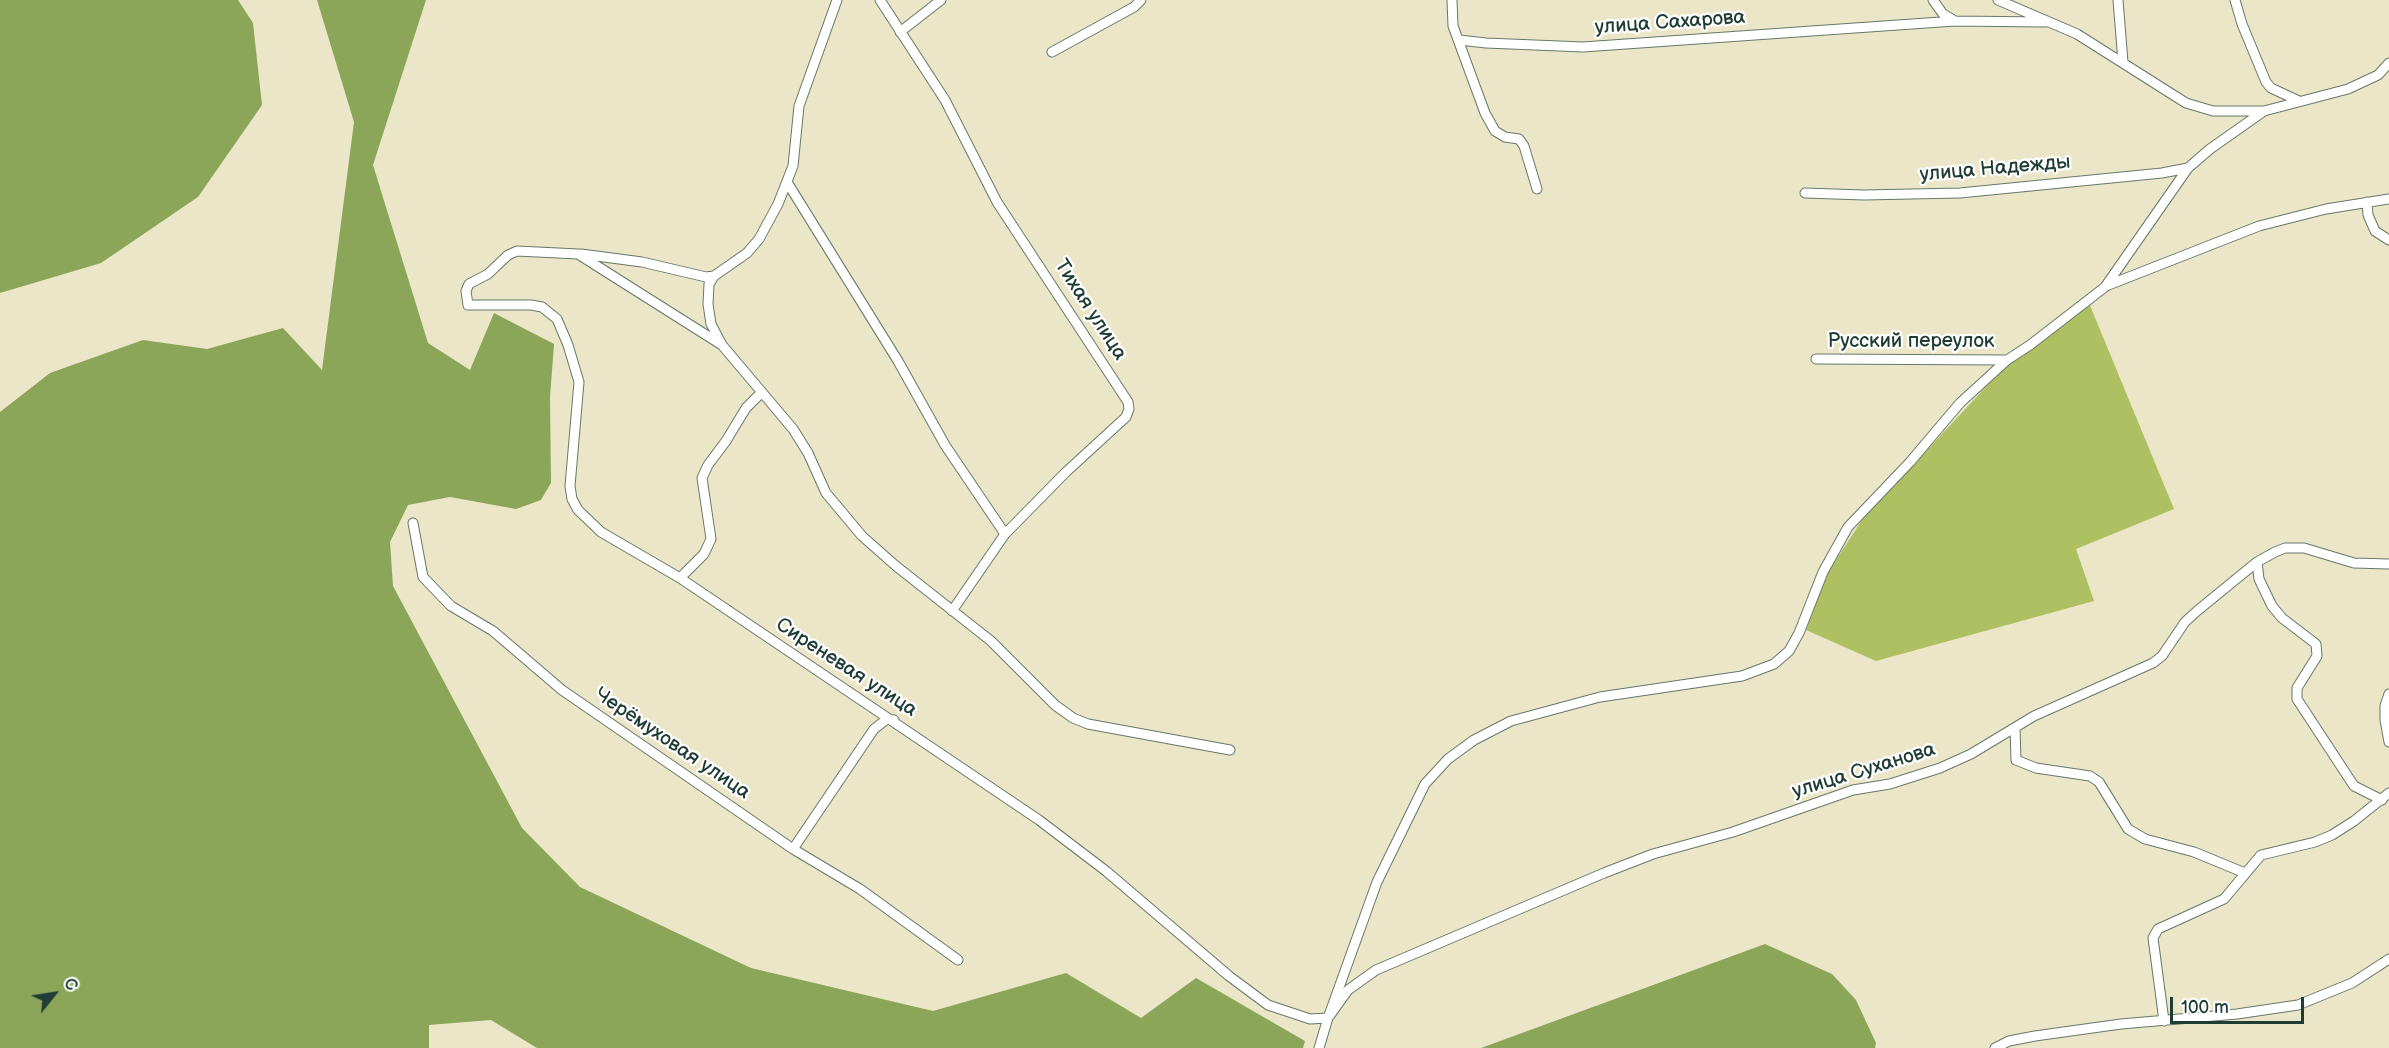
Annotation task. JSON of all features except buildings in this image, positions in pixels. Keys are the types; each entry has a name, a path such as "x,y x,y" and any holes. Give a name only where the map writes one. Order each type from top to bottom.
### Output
{"street":[{"path":"837,0 799,106 793,166 787,182 759,239 747,253 714,276 709,284 708,304 711,324 722,345 793,429 836,508 879,551 991,641 1055,705 1073,718 1088,724 1230,750"},
{"name":"Тихая улица","path":"880,0 945,100 997,202 1128,402 1129,409 1126,417 1066,472 1005,534 952,611"},
{"path":"900,32 941,0"},
{"path":"1052,52 1134,7 1141,0"},
{"path":"1452,0 1453,26 1485,113 1495,131 1505,137 1519,139 1524,146 1537,189"},
{"path":"1932,0 1942,14 1955,21"},
{"path":"1998,0 2077,34 2186,103 2225,112 2264,111 2348,90 2378,75 2389,63"},
{"path":"2118,0 2123,62"},
{"path":"2235,0 2242,24 2266,82 2271,88 2299,101"},
{"name":"улица Сахарова","path":"1459,40 1583,47 1955,21 2045,22"},
{"path":"1319,1048 1377,882 1425,784 1448,759 1474,740 1511,721 1600,698 1742,676 1774,664 1789,651 1799,633 1823,572 1848,527 1910,462 1960,403 2007,360 2030,345 2105,286 2188,168 2210,149 2264,111"},
{"name":"улица Надежды","path":"1805,193 1864,195 1969,193 2162,173 2188,168"},
{"path":"787,182 898,361 945,445 1005,534"},
{"path":"2105,286 2259,226 2306,213 2389,199"},
{"path":"2367,202 2368,215 2375,231 2389,240"},
{"name":"Сиреневая улица","path":"578,254 517,251 508,255 488,274 469,284 466,291 468,304 531,305 542,307 557,319 568,345 579,382 570,486 572,499 578,510 601,532 680,578 894,720 1039,820 1106,871 1229,976 1268,1005 1310,1019 1328,1018"},
{"path":"578,254 613,257 692,275 714,276"},
{"path":"578,254 722,345"},
{"name":"Русский переулок","path":"1816,359 2007,360"},
{"path":"680,578 704,554 711,539 702,478 708,465 746,408 762,392"},
{"name":"Черёмуховая улица","path":"412,523 423,577 451,606 493,631 562,690 793,849 860,889 958,960"},
{"name":"улица Суханова","path":"1328,1018 1348,990 1362,978 1410,955 1653,854 1733,832 1853,790 1890,784 1940,768 1971,754 2034,716 2153,663 2162,656 2185,622 2257,562 2275,552 2295,547 2314,550 2354,563 2389,564"},
{"path":"2257,562 2259,579 2272,606 2282,618 2316,644 2317,656 2297,688 2296,699 2354,786 2382,801"},
{"path":"2389,694 2385,706 2385,720 2389,742"},
{"path":"793,849 874,729 887,719 894,720"},
{"path":"2015,728 2016,760 2036,768 2090,776 2099,782 2128,829 2145,839 2194,852 2245,873"},
{"path":"2164,1021 2153,938 2158,929 2224,898 2261,855 2324,839 2354,821 2382,801 2389,793"},
{"path":"1995,1048 2009,1041 2035,1035 2298,1005 2352,983 2389,959"}],"green space":[{"path":"0,0 238,0 253,23 262,105 198,197 101,263 0,293"},
{"path":"317,0 426,0 373,165 428,343 470,370 494,313 554,344 550,397 551,483 541,500 516,509 450,497 408,505 390,542 393,586 522,828 580,887 751,968 933,1011 1066,973 1141,1018 1196,978 1305,1041 1303,1048 537,1048 491,1020 429,1025 429,1048 0,1048 0,412 50,373 143,340 207,349 283,328 322,370 354,122"},
{"path":"2089,303 2174,509 2076,549 2094,601 1876,661 1806,630 1828,572 1862,520 2008,363"},
{"path":"1765,944 1832,974 1856,1000 1876,1043 1875,1048 1481,1048"}]}
